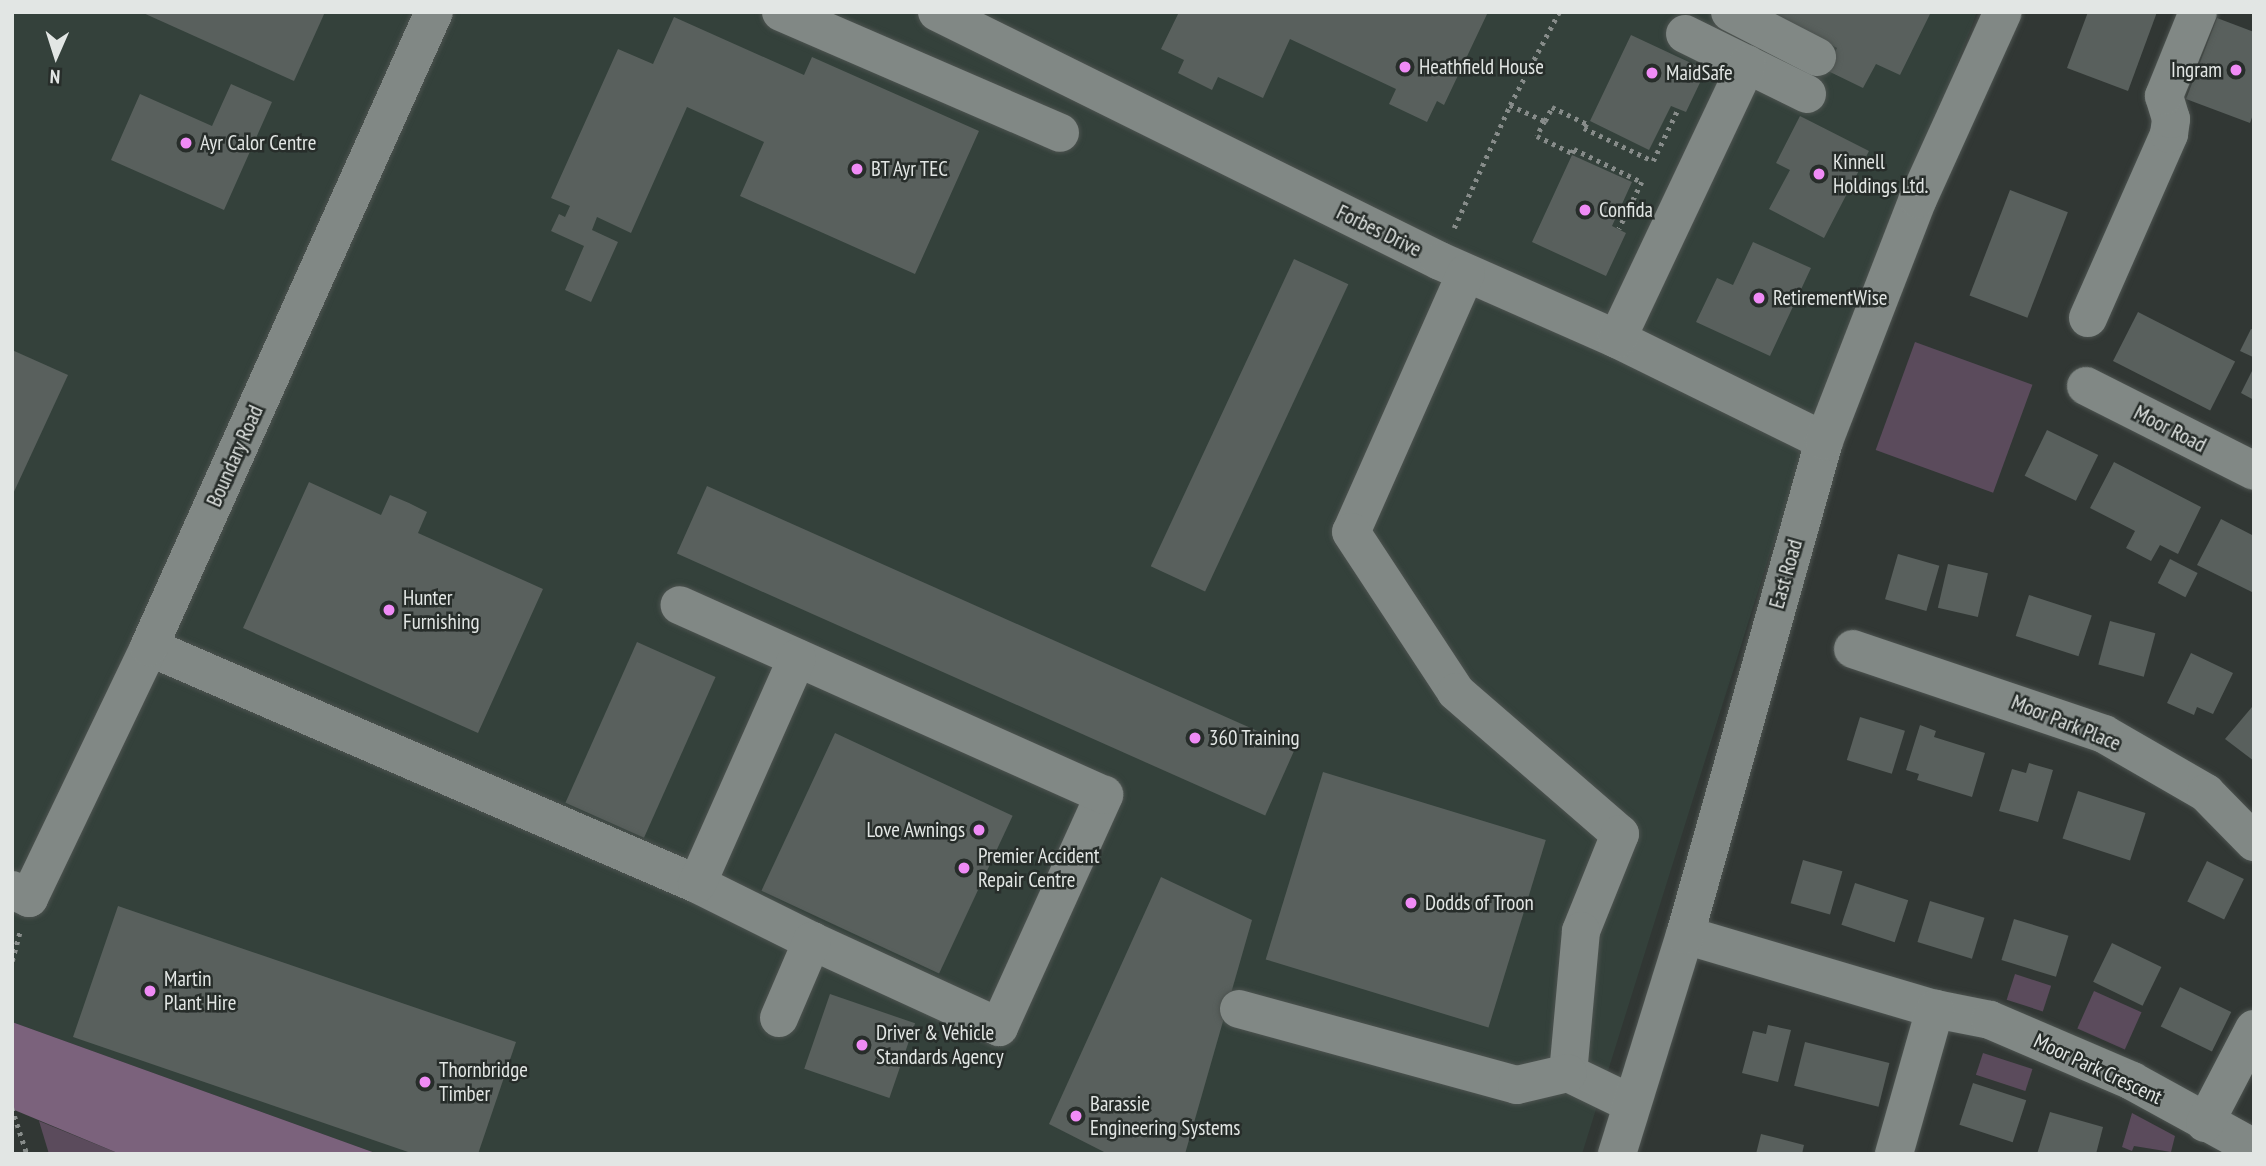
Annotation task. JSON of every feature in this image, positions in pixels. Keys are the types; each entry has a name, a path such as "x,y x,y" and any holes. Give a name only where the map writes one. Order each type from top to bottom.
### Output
{"street":[{"name":"Boundary Road","path":"21,894 149,647 434,12"},
{"path":"781,12 1060,133"},
{"name":"Forbes Drive","path":"937,12 1453,267 1617,339 1824,441"},
{"path":"1730,12 1817,57"},
{"name":"East Road","path":"1617,1154 1685,935 1824,441 1918,199 2003,12"},
{"path":"2088,318 2169,134 2171,119 2164,96 2198,12"},
{"path":"1685,34 1807,94"},
{"path":"1617,339 1747,64"},
{"path":"1453,267 1351,532 1456,692 1620,834 1581,931 1567,1073"},
{"name":"Moor Road","path":"2086,386 2254,471"},
{"path":"149,647 697,884 812,941 999,1027 1104,796 680,604"},
{"name":"Moor Park Place","path":"1853,649 2104,734 2206,793 2254,842"},
{"path":"697,884 797,658"},
{"name":"Moor Park Crescent","path":"1685,935 1935,1009 1990,1020 2132,1081 2254,1148"},
{"path":"779,1018 812,941"},
{"path":"1239,1009 1517,1085 1567,1073 1632,1104"},
{"path":"1895,1154 1935,1009"},
{"path":"2205,1123 2254,1029"}],"path":[{"path":"1453,267 1510,105 1559,12"},
{"path":"1510,105 1545,121"},
{"path":"1619,229 1642,182 1574,149 1572,153 1537,136 1552,107 1587,124 1584,128 1653,162 1678,109"},
{"path":"12,1108 27,1154"}],"shaded area":[{"path":"12,12 1977,12 1769,556 1582,1154 378,1154 12,1022"},
{"path":"1915,342 2032,385 1993,493 1876,450"},
{"path":"2015,974 2051,986 2043,1011 2007,1000"},
{"path":"2094,991 2142,1012 2125,1050 2077,1028"},
{"path":"12,1022 378,1154 120,1154 12,1109"},
{"path":"1983,1053 2032,1069 2025,1091 1976,1075"},
{"path":"2132,1113 2175,1136 2171,1152 2134,1146 2132,1151 2122,1147"},
{"path":"39,1121 120,1154 49,1154"}],"building":[{"path":"141,12 325,12 294,81"},
{"name":"Heathfield House","path":"1179,12 1488,12 1444,105 1437,101 1427,122 1389,104 1396,89 1290,39 1263,98 1218,77 1212,90 1178,73 1184,60 1161,49"},
{"path":"1766,12 1931,12 1900,75 1876,64 1863,88 1826,70 1837,48"},
{"path":"2088,12 2157,12 2128,91 2067,68"},
{"name":"BT Ayr TEC","path":"674,17 804,75 812,57 979,131 915,274 740,196 764,142 687,107 631,233 597,217 592,230 618,242 591,302 565,290 584,246 551,231 559,214 565,217 570,206 551,198 618,49 653,64"},
{"path":"2217,18 2254,32 2254,112 2250,123 2186,99"},
{"path":"1631,35 1706,70 1686,112 1671,106 1649,150 1590,121"},
{"name":"Ayr Calor Centre","path":"231,84 272,102 224,210 111,160 140,94 212,126"},
{"path":"1800,116 1869,151 1824,238 1769,209 1790,170 1776,163"},
{"path":"1572,155 1632,182 1612,226 1626,233 1606,276 1532,242"},
{"path":"2010,190 2068,212 2027,318 1970,295"},
{"path":"1753,242 1811,268 1770,356 1696,322 1717,278 1733,285"},
{"path":"1294,259 1348,284 1205,592 1151,566"},
{"path":"2138,312 2235,361 2210,410 2113,361"},
{"path":"2251,329 2254,330 2253,357 2240,351"},
{"path":"12,350 68,375 12,496"},
{"path":"2254,367 2254,400 2241,393"},
{"path":"2047,430 2098,455 2076,501 2025,476"},
{"path":"2114,462 2201,507 2178,554 2160,545 2151,561 2126,548 2135,531 2090,508"},
{"path":"309,482 381,515 390,495 409,503 427,512 418,533 543,589 478,733 243,628"},
{"path":"707,486 1295,748 1265,816 677,554"},
{"path":"2221,519 2254,536 2254,593 2197,565"},
{"path":"1898,554 1939,566 1926,611 1885,599"},
{"path":"2170,559 2198,573 2185,597 2158,583"},
{"path":"1948,564 1988,573 1978,617 1938,608"},
{"path":"2029,595 2092,615 2078,656 2016,636"},
{"path":"2110,621 2155,633 2144,677 2098,664"},
{"path":"637,642 716,677 644,838 565,803"},
{"path":"2191,653 2233,673 2213,714 2197,707 2194,715 2167,703"},
{"path":"2252,707 2254,708 2254,761 2225,739"},
{"path":"1860,717 1905,731 1892,774 1847,760"},
{"path":"1920,725 1936,731 1934,737 1985,753 1972,797 1917,780 1919,774 1906,770"},
{"path":"835,733 1013,816 939,974 761,891"},
{"path":"2029,763 2053,770 2038,822 1999,811 2012,769 2026,773"},
{"path":"1323,772 1546,840 1489,1028 1266,959"},
{"path":"2078,791 2146,813 2130,860 2063,839"},
{"path":"1803,860 1842,871 1830,915 1791,903"},
{"path":"2207,861 2244,879 2224,919 2187,901"},
{"path":"1161,877 1252,920 1185,1154 1108,1154 1049,1124"},
{"path":"1855,883 1908,900 1895,942 1841,925"},
{"path":"1930,901 1985,918 1972,959 1917,942"},
{"path":"118,906 516,1042 478,1154 414,1154 73,1037"},
{"path":"2014,919 2069,936 2056,977 2001,960"},
{"path":"2112,943 2161,967 2143,1006 2093,982"},
{"path":"2180,987 2231,1012 2212,1052 2161,1027"},
{"path":"830,994 915,1023 889,1098 804,1069"},
{"path":"1768,1025 1791,1030 1778,1082 1742,1073 1753,1031 1766,1034"},
{"path":"1805,1042 1889,1063 1879,1107 1794,1086"},
{"path":"1973,1083 2026,1100 2013,1142 1959,1125"},
{"path":"2050,1112 2103,1127 2096,1154 2037,1154"},
{"path":"1761,1134 1804,1145 1802,1154 1756,1154"}],"place":[{"name":"Heathfield House","path":"1405,67"},
{"name":"Ingram","path":"2236,70"},
{"name":"MaidSafe","path":"1652,73"},
{"name":"Ayr Calor Centre","path":"186,143"},
{"name":"BT Ayr TEC","path":"857,169"},
{"name":"Kinnell Holdings Ltd.","path":"1819,174"},
{"name":"Confida","path":"1585,210"},
{"name":"RetirementWise","path":"1759,298"},
{"name":"Hunter Furnishing","path":"389,610"},
{"name":"360 Training","path":"1195,738"},
{"name":"Love Awnings","path":"979,830"},
{"name":"Premier Accident Repair Centre","path":"964,868"},
{"name":"Dodds of Troon","path":"1411,903"},
{"name":"Martin Plant Hire","path":"150,991"},
{"name":"Driver & Vehicle Standards Agency","path":"862,1045"},
{"name":"Thornbridge Timber","path":"425,1082"},
{"name":"Barassie Engineering Systems","path":"1076,1116"}]}
